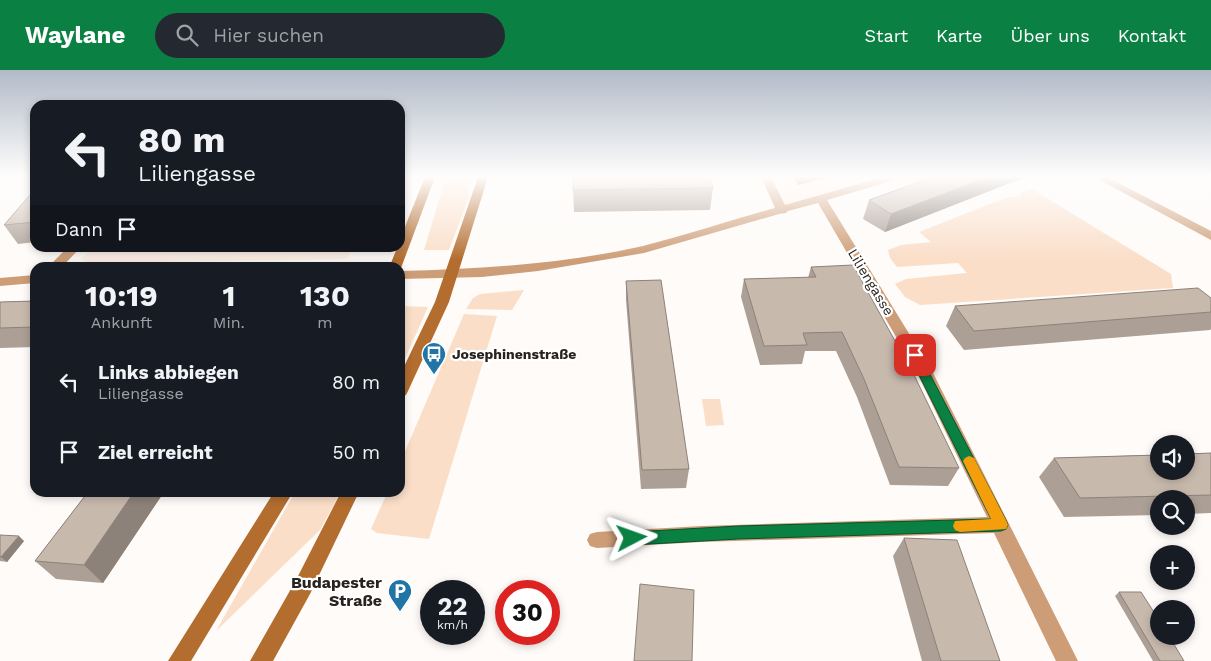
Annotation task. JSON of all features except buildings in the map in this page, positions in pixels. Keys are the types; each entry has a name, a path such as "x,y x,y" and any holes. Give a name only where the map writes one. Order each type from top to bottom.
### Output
{"main road":[{"path":"405,242 419,205"},
{"path":"405,381 437,314 474,205"},
{"path":"178,661 281,497"},
{"path":"261,661 303,587 348,497"}],"street":[{"path":"779,205 782,211"},
{"path":"405,275 450,275 538,267 644,249 805,205"},
{"name":"Liliengasse","path":"824,205 924,371 1067,661"},
{"path":"1151,205 1211,236"},
{"path":"59,262 70,252"},
{"path":"0,282 30,279"},
{"path":"597,540 701,534 1001,525"}],"shaded area":[{"path":"438,205 466,205 449,250 424,250"},
{"path":"779,205 803,205 782,211"},
{"path":"988,205 1057,205 1171,274 1173,288 920,305 905,297 895,284 906,279 967,273 958,263 897,267 890,258 888,250 901,245 931,242 919,232"},
{"path":"88,252 350,252 347,259 86,262 81,259"},
{"path":"524,290 512,310 466,309 473,298 480,294"},
{"path":"405,306 428,307 405,359"},
{"path":"464,314 497,316 429,539 377,533 371,529 385,497 405,497 405,451"},
{"path":"702,399 720,399 724,425 706,426"},
{"path":"292,497 338,497 320,530 216,631"}],"slow traffic":[{"path":"960,526 1001,525 969,461"}],"place":[{"name":"Josephinenstraße","path":"434,375"},
{"name":"Budapester Straße","path":"400,612"}],"route":[{"path":"632,538 701,534 1001,525 915,355"}]}
